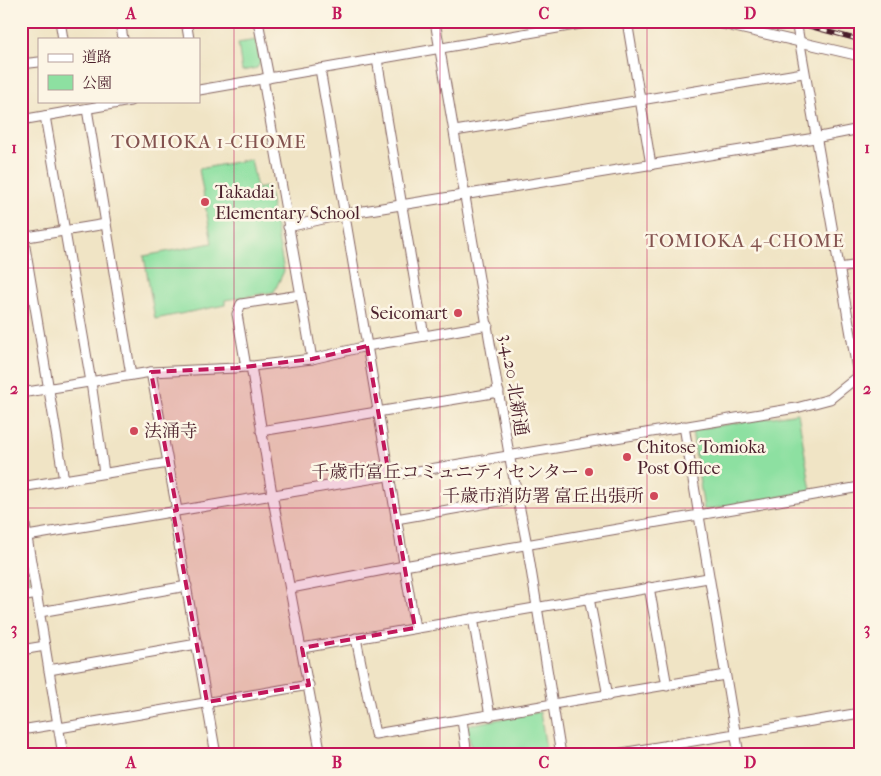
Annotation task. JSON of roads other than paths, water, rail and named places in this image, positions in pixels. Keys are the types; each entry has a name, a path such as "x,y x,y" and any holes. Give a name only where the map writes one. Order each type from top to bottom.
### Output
{"street":[{"path":"60,21 63,38"},
{"path":"120,21 123,38"},
{"path":"186,21 189,38"},
{"path":"258,21 288,227 312,359"},
{"name":"3.4.20 北新通","path":"435,21 509,454 527,545 560,755"},
{"path":"200,90 598,21"},
{"path":"627,21 650,165"},
{"path":"708,21 860,56"},
{"path":"796,21 803,73 860,386"},
{"path":"377,59 400,206 424,336"},
{"path":"21,64 38,62"},
{"path":"320,69 415,628"},
{"path":"455,130 803,73"},
{"path":"21,120 45,116 75,106 87,108 124,102"},
{"path":"87,108 131,375"},
{"path":"45,116 91,382 104,473"},
{"path":"288,227 345,214 815,138 860,129"},
{"path":"21,223 64,480"},
{"path":"22,238 106,224"},
{"path":"839,268 860,265"},
{"path":"300,295 242,304 237,314 291,588 321,755"},
{"path":"21,393 151,372 248,367 312,359 367,346 488,325"},
{"path":"151,372 168,463 186,586 216,755"},
{"path":"27,536 388,474 796,408 830,399 859,375"},
{"path":"261,432 499,392"},
{"path":"684,426 738,755"},
{"path":"21,486 168,463"},
{"path":"291,588 404,566 860,488"},
{"path":"396,519 517,498"},
{"path":"21,501 64,755"},
{"path":"302,648 708,578"},
{"path":"40,612 186,586"},
{"path":"649,588 666,686"},
{"path":"21,597 37,594"},
{"path":"589,598 608,696"},
{"path":"473,618 490,716"},
{"path":"356,638 375,734 725,675"},
{"path":"49,670 196,644"},
{"path":"21,650 45,646"},
{"path":"21,730 59,726 308,685"},
{"path":"610,755 860,713"},
{"path":"462,720 467,755"}],"railway":[{"path":"789,21 860,40"}],"place":[{"name":"Takadai Elementary School","path":"205,202"},
{"name":"Seicomart","path":"458,313"},
{"name":"法涌寺","path":"134,431"},
{"name":"Chitose Tomioka Post Office","path":"627,457"},
{"name":"千歳市富丘コミュニティセンター","path":"589,472"},
{"name":"千歳市消防署 富丘出張所","path":"654,496"}],"district":[{"name":"TOMIOKA 1-CHOME","path":"209,141"},
{"name":"TOMIOKA 4-CHOME","path":"745,240"}]}
